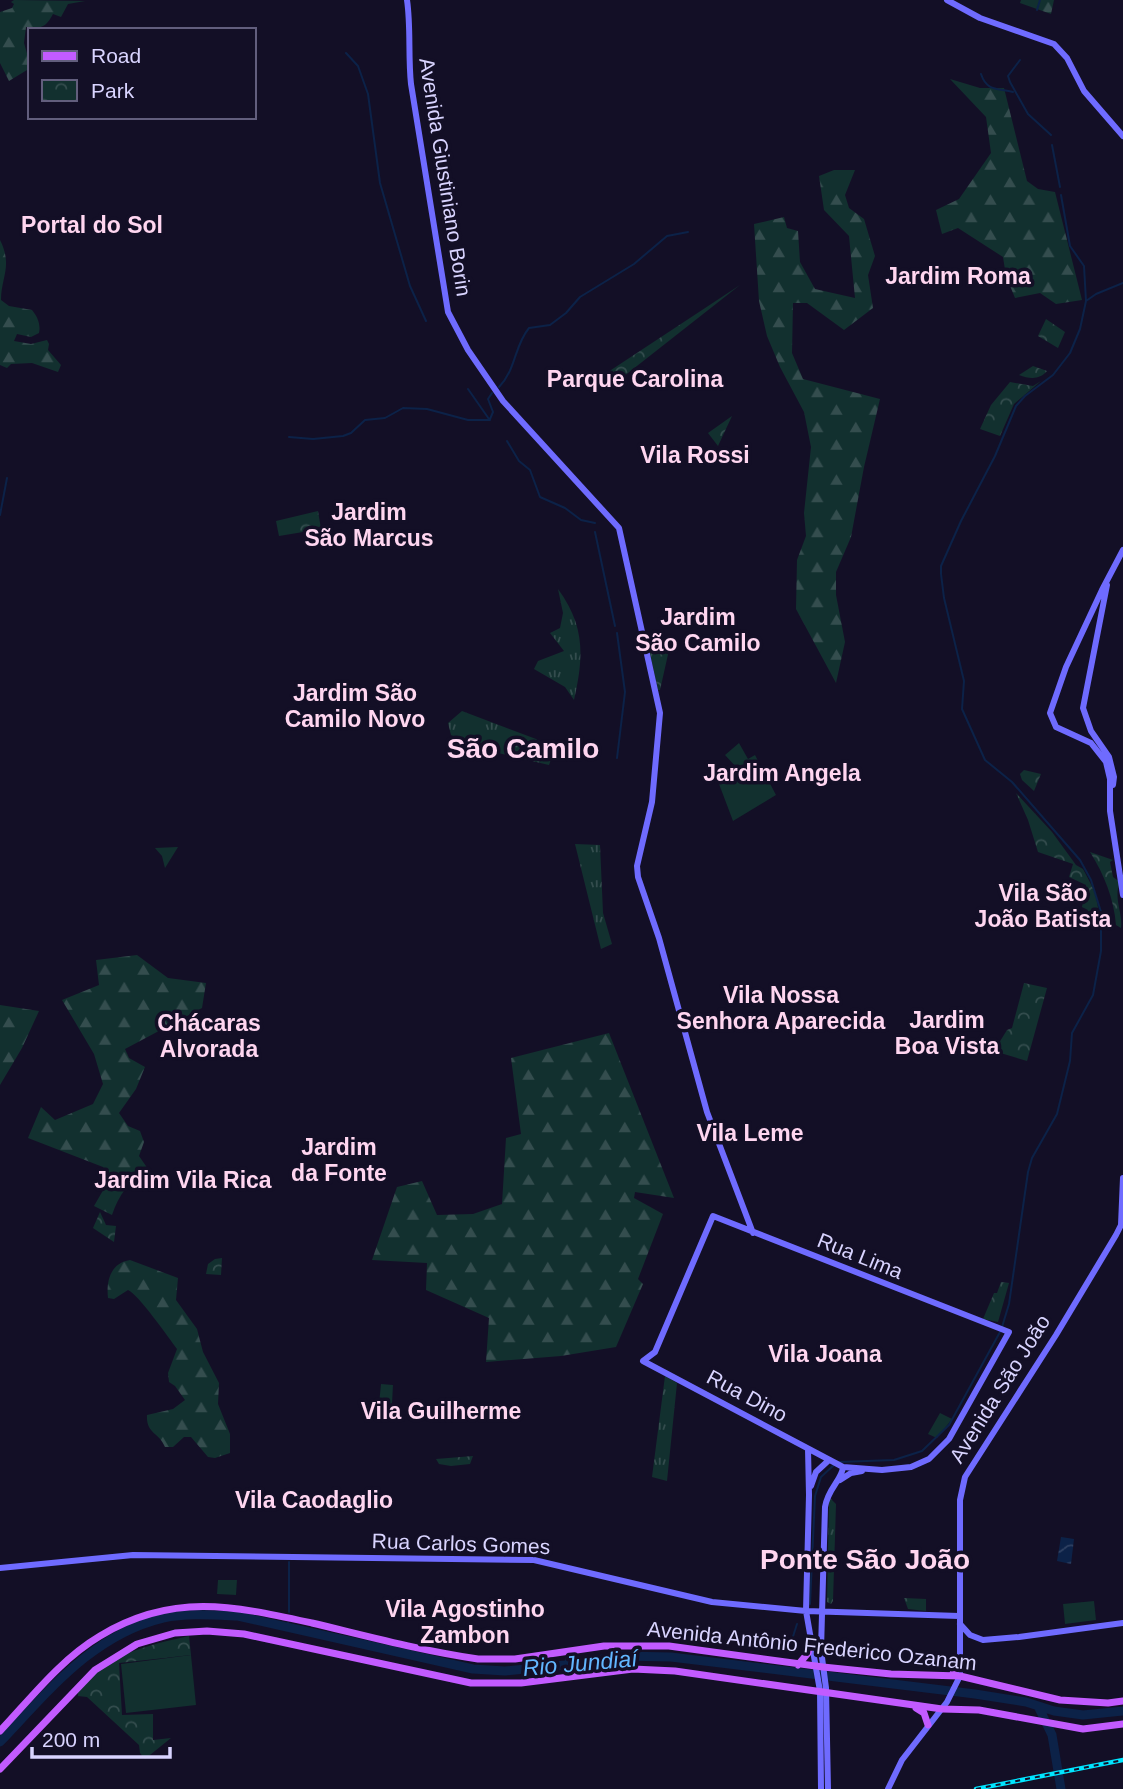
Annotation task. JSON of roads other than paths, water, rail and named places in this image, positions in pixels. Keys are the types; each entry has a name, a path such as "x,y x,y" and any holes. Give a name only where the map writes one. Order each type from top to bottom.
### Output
{"main road":[{"name":"Avenida Giustiniano Borin","path":"407,0 411,84 448,312 468,350 503,401 618,528 660,713 652,802 637,866 638,877 659,938 707,1112 753,1233"},
{"path":"947,0 981,18 1047,41 1059,48 1080,85 1122,134"},
{"path":"1102,111 1112,121 1123,126"},
{"path":"1123,551 1093,608 1051,707 1052,723 1091,743 1103,756 1109,772 1109,801 1123,895"},
{"path":"1108,580 1083,708 1086,720 1111,761 1114,777 1109,801"},
{"path":"1093,608 1098,612 1100,620"},
{"path":"1072,734 1080,732 1086,720"},
{"name":"Avenida São João","path":"961,1660 960,1500 965,1477 1056,1335 1121,1225 1123,1178"},
{"name":"Rua Lima","path":"643,1361 655,1352 713,1216 1007,1331 941,1450 911,1467 872,1470"},
{"name":"Rua Dino","path":"643,1361 836,1464"},
{"path":"807,1449 809,1495 806,1611 823,1689 828,1789"},
{"path":"809,1495 813,1478 836,1464 872,1470"},
{"path":"820,1669 825,1507 829,1490 842,1473 836,1464"},
{"path":"833,1485 851,1473 872,1470"},
{"name":"Rua Carlos Gomes","path":"0,1568 133,1555 534,1560 712,1602 806,1611 959,1620"},
{"name":"Avenida Antônio Frederico Ozanam","path":"0,1731 67,1661 100,1636 151,1613 198,1606 255,1610 478,1659 515,1659 590,1647 639,1644 669,1646 820,1669 957,1677 1060,1700 1108,1703 1123,1701"},
{"path":"959,1620 970,1635 983,1640 1123,1623"},
{"name":"Avenida Antônio Frederico Ozanam","path":"0,1769 82,1680 108,1660 154,1638 193,1631 225,1631 265,1638 471,1683 521,1684 633,1670 675,1671 823,1689 902,1704 945,1705 1083,1729 1123,1724"},
{"path":"798,1665 808,1653 811,1643"},
{"path":"888,1789 902,1760 945,1705 961,1660"},
{"path":"821,1789 823,1689"},
{"path":"902,1704 921,1710 928,1725"}],"water":[{"path":"1061,1537 1074,1539 1071,1564 1057,1561"}],"waterway":[{"path":"1037,10 1040,0"},
{"path":"346,53 358,66 368,94 380,183 410,286 426,321"},
{"path":"1020,60 1008,76 1010,82 1028,114 1051,135"},
{"path":"981,74 990,87 1013,92"},
{"path":"1052,145 1060,187"},
{"path":"1061,195 1070,246 1084,266 1086,301"},
{"path":"499,387 509,373 520,342 529,328 550,325 566,313 580,297 634,264 667,236 688,232"},
{"path":"1002,1327 1009,1304 1028,1172 1032,1158 1057,1114 1070,1061 1072,1033 1093,995 1101,951 1101,912 1091,880 1080,860 1012,782 985,760 962,709 964,681 944,598 941,566 995,456 1016,406 1053,375 1070,353 1080,329 1086,301 1123,283"},
{"path":"468,389 489,419"},
{"path":"490,419 493,412 488,399 492,393"},
{"path":"289,437 313,439 343,436 351,433 365,420 385,418 403,408 427,409 468,420 490,420"},
{"path":"507,441 519,461 530,470 540,497 565,508 581,520 595,523"},
{"path":"0,515 7,478"},
{"path":"595,532 615,626"},
{"path":"617,633 625,692 617,758"},
{"path":"839,1462 894,1460 922,1451 949,1425 1000,1332"},
{"path":"810,1604 815,1496 821,1477 834,1465"},
{"path":"289,1562 289,1612"},
{"name":"Rio Jundiaí","path":"0,1742 54,1685 114,1638 163,1618 191,1615 238,1616 473,1669 505,1671 622,1656 671,1657 975,1694 1083,1715 1123,1711"},
{"name":"Rio Jundiaí","path":"288,1623 288,1628"},
{"path":"788,1652 797,1624"},
{"path":"565,1665 567,1656"},
{"path":"1039,1708 1052,1735 1061,1789"}],"railway":[{"path":"976,1789 1123,1760"}],"district":[{"name":"Portal do Sol","path":"92,225"},
{"name":"Jardim Roma","path":"958,276"},
{"name":"Parque Carolina","path":"635,379"},
{"name":"Vila Rossi","path":"695,455"},
{"name":"Jardim São Marcus","path":"369,525"},
{"name":"Jardim São Camilo","path":"698,630"},
{"name":"Jardim São Camilo Novo","path":"355,706"},
{"name":"São Camilo","path":"523,748"},
{"name":"Jardim Angela","path":"782,773"},
{"name":"Vila São João Batista","path":"1043,906"},
{"name":"Vila Nossa Senhora Aparecida","path":"781,1008"},
{"name":"Jardim Boa Vista","path":"947,1033"},
{"name":"Chácaras Alvorada","path":"209,1036"},
{"name":"Vila Leme","path":"750,1133"},
{"name":"Jardim da Fonte","path":"339,1160"},
{"name":"Jardim Vila Rica","path":"183,1180"},
{"name":"Vila Joana","path":"825,1354"},
{"name":"Vila Guilherme","path":"441,1411"},
{"name":"Vila Caodaglio","path":"314,1500"},
{"name":"Ponte São João","path":"865,1559"},
{"name":"Vila Agostinho Zambon","path":"465,1622"}]}
